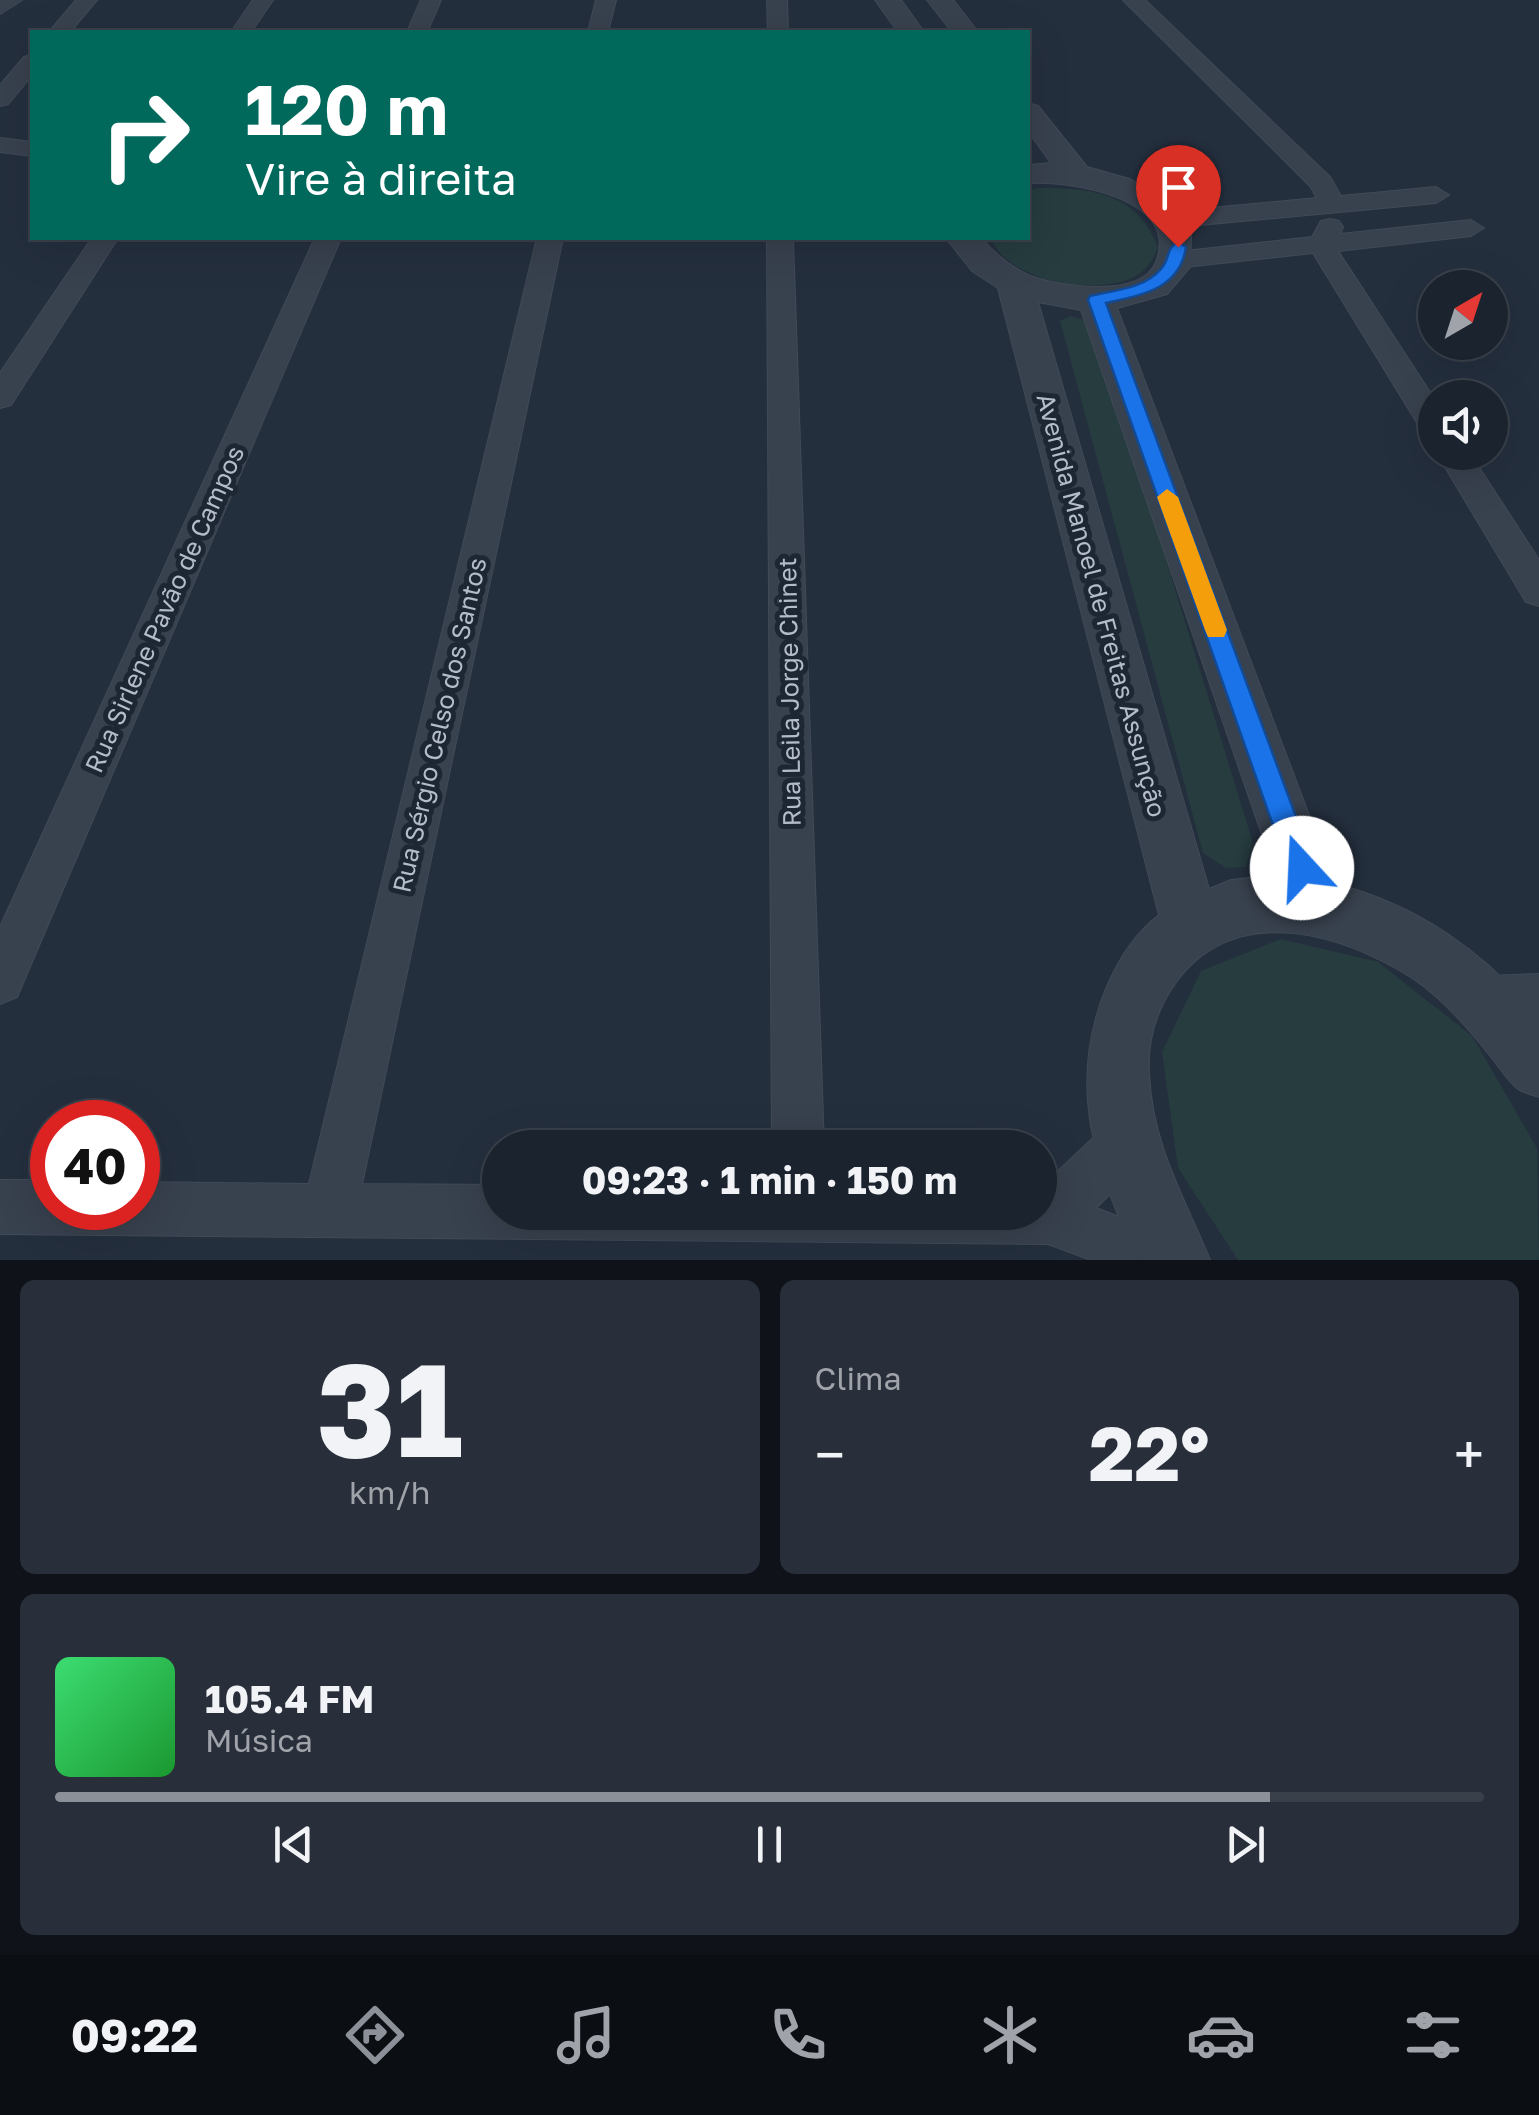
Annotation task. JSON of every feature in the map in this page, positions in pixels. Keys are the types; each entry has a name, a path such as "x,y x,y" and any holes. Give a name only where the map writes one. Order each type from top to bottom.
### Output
{"street":[{"path":"0,8 12,0"},
{"path":"60,30 88,0"},
{"path":"243,30 263,0"},
{"path":"418,30 431,0"},
{"path":"598,30 606,0"},
{"path":"777,0 778,30"},
{"path":"888,0 910,30"},
{"path":"940,0 964,30"},
{"path":"1134,0 1322,182 1334,206 1322,246 1418,399"},
{"path":"0,98 30,64"},
{"path":"1030,115 1076,174"},
{"path":"0,145 30,149"},
{"path":"965,240 989,270 1015,285 1055,297 1096,300 1148,288 1166,275 1176,260 1178,247 1167,220 1130,190 1076,174 1030,174"},
{"path":"1167,220 1436,195"},
{"path":"1176,260 1471,228"},
{"path":"0,397 104,240"},
{"name":"Rua Sirlene Pavão de Campos","path":"0,980 327,240"},
{"name":"Rua Sérgio Celso dos Santos","path":"329,1212 550,240"},
{"name":"Rua Leila Jorge Chinet","path":"780,240 798,1130"},
{"name":"Avenida Manoel de Freitas Assunção","path":"1015,285 1190,924"},
{"path":"1096,300 1315,906"},
{"path":"1463,470 1539,591"},
{"path":"1175,1260 1145,1204 1125,1143 1116,1071 1127,1009 1152,960 1190,924 1248,903 1315,906 1372,922 1512,999 1539,1066"},
{"path":"1057,1207 1125,1143"},
{"path":"0,1207 30,1208"},
{"path":"160,1210 482,1213"},
{"path":"1057,1219 1163,1260"}],"green space":[{"path":"1076,189 1125,204 1149,229 1158,247 1150,264 1131,278 1087,285 1062,283 1016,266 1001,254 993,240 1030,240 1030,190"},
{"path":"1070,316 1093,322 1253,843 1246,867 1226,868 1203,853 1060,321"},
{"path":"1281,939 1378,962 1472,1036 1537,1148 1539,1260 1238,1260 1178,1168 1162,1052 1201,971"}],"slow traffic":[{"path":"1167,497 1216,630"}],"route":[{"path":"1178,247 1176,260 1166,275 1148,288 1096,300 1302,868"}]}
